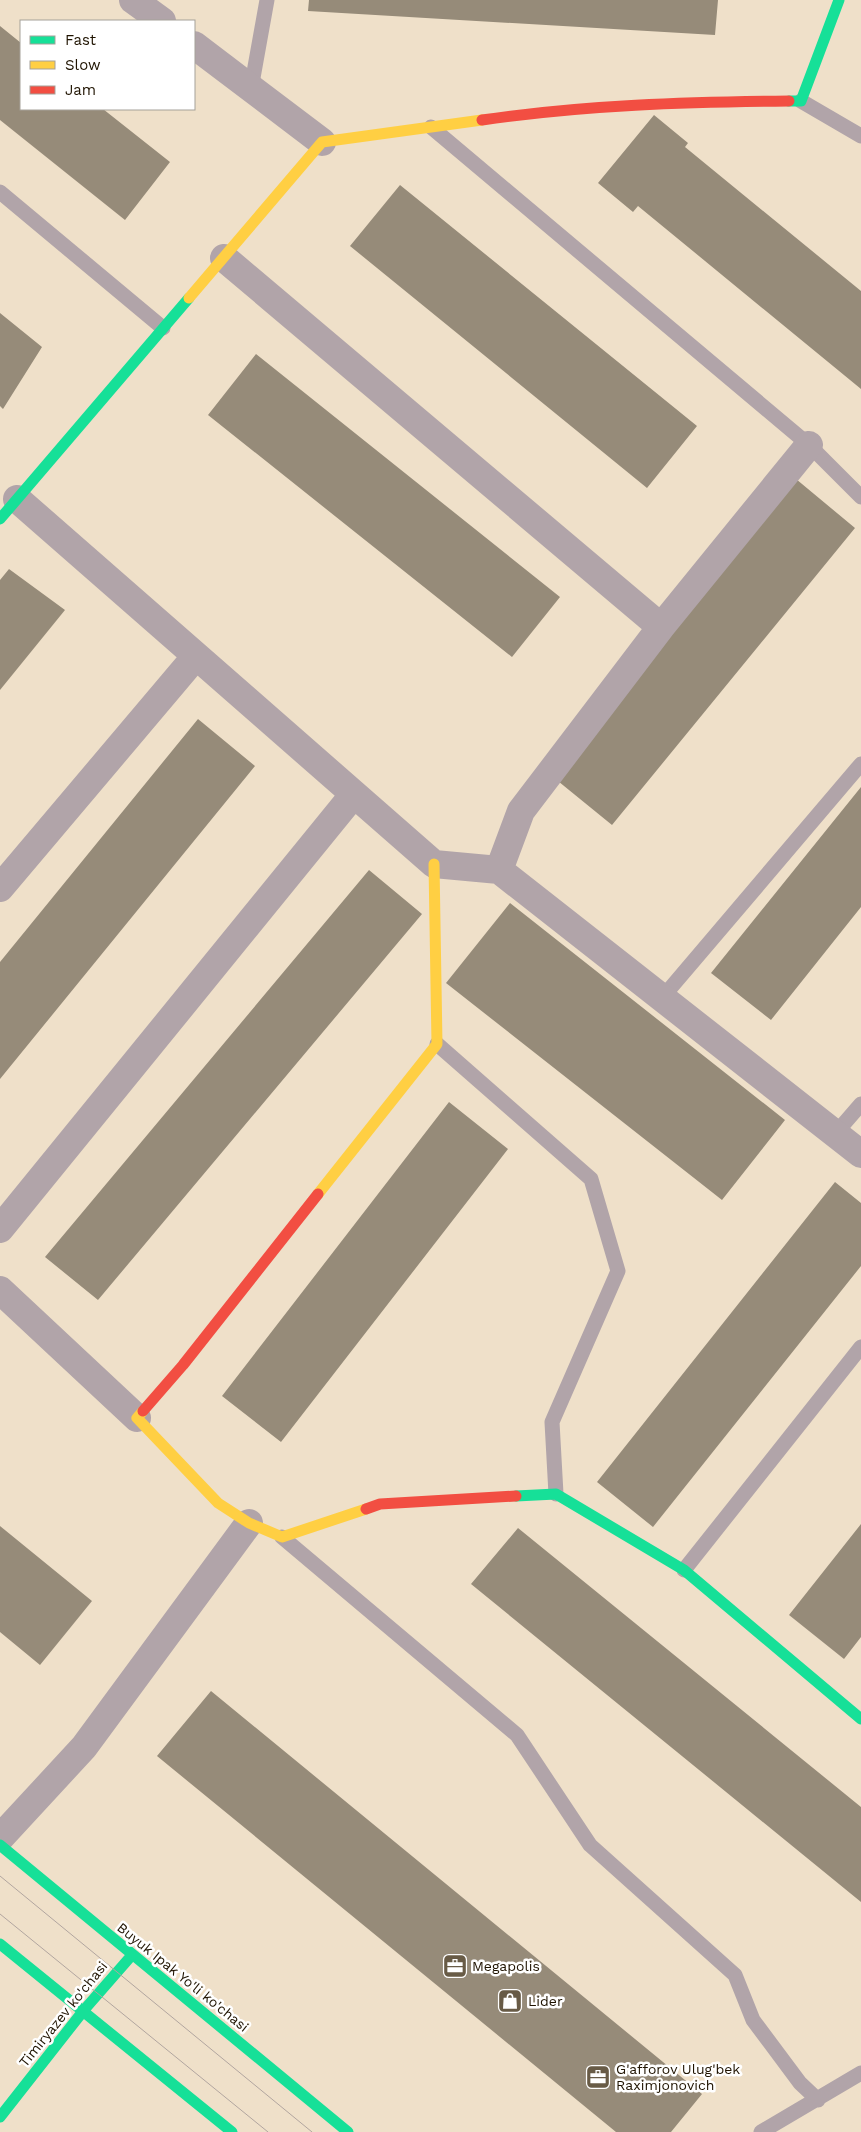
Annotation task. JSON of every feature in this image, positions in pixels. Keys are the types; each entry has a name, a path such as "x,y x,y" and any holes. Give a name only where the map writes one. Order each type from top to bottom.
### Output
{"street":[{"path":"134,0 161,20"},
{"path":"839,0 801,101 680,102 551,110 322,142 5,511 196,656 434,864 499,870 861,1154"},
{"path":"195,46 322,142"},
{"path":"224,258 662,627"},
{"path":"499,870 521,811 662,627 809,445"},
{"path":"0,888 196,656"},
{"path":"0,1230 354,794"},
{"path":"137,1418 183,1365 437,1044 434,864"},
{"path":"0,1290 137,1418 218,1503 249,1523 282,1537 380,1504 556,1494 684,1570 861,1719"},
{"path":"0,1838 84,1747 249,1523"},
{"name":"Buyuk Ipak Yo'li ko'chasi","path":"0,1845 348,2132"},
{"path":"0,1944 84,2010 232,2132"},
{"name":"Timiryazev ko'chasi","path":"0,2117 84,2010 132,1954"}],"lane":[{"path":"251,89 267,0"},
{"path":"801,101 861,136"},
{"path":"431,127 809,445 861,497"},
{"path":"0,192 163,328"},
{"path":"662,998 861,764"},
{"path":"437,1044 591,1179 618,1271 552,1422 556,1494"},
{"path":"835,1134 861,1104"},
{"path":"684,1570 861,1347"},
{"path":"282,1537 517,1735 590,1845 735,1975 753,2020 800,2083 818,2100"},
{"path":"761,2132 861,2073"}],"building":[{"path":"309,0 718,0 715,35 308,11"},
{"path":"0,26 20,42 20,110 104,110 170,162 125,220 0,120"},
{"path":"654,115 688,143 685,147 861,291 861,389 638,206 633,212 598,183"},
{"path":"400,185 697,426 647,488 350,246"},
{"path":"0,313 42,347 3,409 0,406"},
{"path":"256,354 560,597 512,657 208,415"},
{"path":"796,479 855,528 612,825 553,777"},
{"path":"9,569 65,610 0,690 0,580"},
{"path":"198,719 255,766 0,1079 0,962"},
{"path":"861,787 861,907 771,1020 711,973"},
{"path":"369,870 422,914 98,1300 45,1257"},
{"path":"510,903 785,1120 722,1200 446,983"},
{"path":"449,1102 508,1149 281,1442 222,1396"},
{"path":"835,1182 861,1203 861,1266 653,1527 597,1482"},
{"path":"861,1524 861,1637 844,1659 789,1615"},
{"path":"0,1526 92,1601 40,1665 0,1632"},
{"path":"518,1528 861,1807 861,1902 471,1584"},
{"path":"211,1691 702,2094 671,2132 616,2132 157,1756"}],"tram line":[{"path":"0,1876 312,2132"},
{"path":"0,1914 268,2132"}],"traffic: fast":[{"path":"789,101 801,101 839,0"},
{"path":"0,519 189,298"},
{"path":"516,1496 556,1494 684,1570 861,1719"},
{"path":"0,1845 348,2132"},
{"path":"0,1944 232,2132"},
{"path":"0,2117 84,2010 132,1955"}],"traffic: slow":[{"path":"189,298 322,142 482,120"},
{"path":"318,1194 437,1044 434,864"},
{"path":"143,1411 137,1418 218,1503 249,1523 282,1537 366,1509"}],"traffic: jam":[{"path":"482,120 636,105 789,101"},
{"path":"143,1411 183,1365 318,1194"},
{"path":"366,1509 380,1504 516,1496"}],"place":[{"name":"Megapolis","path":"455,1966"},
{"name":"Lider","path":"510,2001"},
{"name":"G'afforov Ulug'bek Raximjonovich","path":"598,2077"}]}
